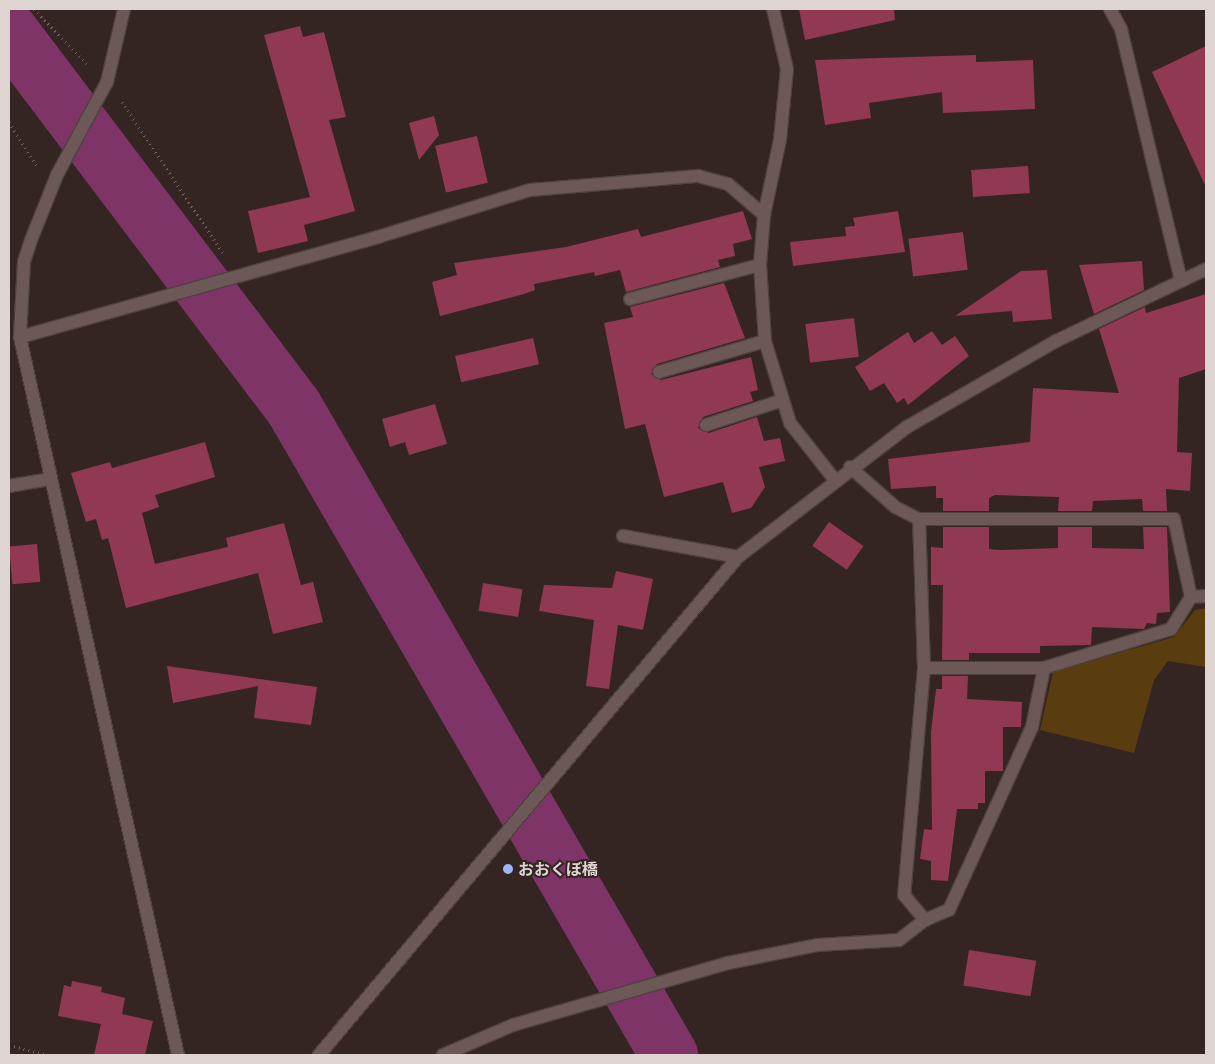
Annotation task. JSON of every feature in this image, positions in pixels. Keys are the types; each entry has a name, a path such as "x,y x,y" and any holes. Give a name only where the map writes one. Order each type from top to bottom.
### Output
{"street":[{"path":"124,9 107,82 56,175 24,262 20,337 178,1055"},
{"path":"773,9 787,69 780,140 764,215 760,264 765,341 790,422 834,479"},
{"path":"1110,9 1121,29 1181,281"},
{"path":"20,337 237,278 530,190 698,176 728,184 764,215"},
{"path":"630,299 760,264"},
{"path":"319,1055 544,785 738,557 834,479 907,427 1056,341 1206,269"},
{"path":"659,372 765,341"},
{"path":"706,425 783,400"},
{"path":"850,467 895,507 919,519 1174,519 1191,597 1171,629 1044,668 924,668"},
{"path":"9,486 50,479"},
{"path":"919,519 924,668 904,895 925,920"},
{"path":"623,536 738,557"},
{"path":"1191,597 1206,596"},
{"path":"442,1055 513,1025 658,983 818,945 899,940 925,920 949,910 1032,727 1044,668"}],"path":[{"path":"34,9 107,82 237,278"},
{"path":"9,122 51,189"},
{"path":"9,1045 48,1055"}],"shaded area":[{"path":"1206,608 1206,667 1168,661 1154,680 1134,753 1040,730 1053,672 1174,637 1195,610"}],"building":[{"path":"799,9 894,9 895,20 805,40"},
{"path":"300,26 303,37 324,32 346,117 329,120 355,211 304,225 308,241 258,253 248,211 310,197 264,35"},
{"path":"1206,46 1206,187 1152,72"},
{"path":"976,55 976,62 1033,60 1035,109 943,113 942,92 869,103 871,118 825,125 815,60"},
{"path":"434,116 439,135 419,160 409,123"},
{"path":"477,136 488,183 446,192 435,146"},
{"path":"1028,166 1030,193 973,197 971,170"},
{"path":"743,211 752,239 733,244 735,256 718,260 720,267 626,292 620,270 595,276 594,272 534,284 535,290 524,294 440,316 432,282 457,275 454,263 566,247 638,229 641,237"},
{"path":"898,211 905,252 793,266 790,242 846,236 845,227 855,226 853,218"},
{"path":"963,232 968,270 913,276 908,239"},
{"path":"1142,261 1144,290 1094,314 1079,265"},
{"path":"1047,270 1052,319 1013,322 1012,311 955,316 1021,271"},
{"path":"724,283 745,338 657,364 651,374 661,380 751,357 758,390 750,392 753,401 703,417 698,428 709,433 757,417 764,441 780,438 785,461 759,467 765,487 751,508 732,513 723,482 664,497 645,424 625,429 604,323 633,317 630,307"},
{"path":"1206,294 1206,369 1179,378 1177,452 1192,453 1190,491 1166,489 1167,511 1143,511 1142,499 1093,501 1092,511 1058,511 1059,497 995,495 989,498 989,511 943,511 943,498 936,498 936,486 891,489 888,459 1030,442 1033,388 1119,393 1099,329 1145,307 1146,313"},
{"path":"854,318 859,357 810,363 805,324"},
{"path":"932,331 942,345 955,336 969,356 908,405 904,398 897,403 884,383 870,391 855,367 908,332 914,343"},
{"path":"533,338 539,364 461,382 455,356"},
{"path":"435,404 447,444 409,455 405,442 390,447 382,419"},
{"path":"205,442 215,477 155,495 159,507 142,513 155,564 228,547 226,538 284,523 301,585 313,582 323,622 273,634 258,573 126,608 108,538 102,540 96,519 86,522 71,473 110,462 112,468"},
{"path":"829,522 863,546 847,570 812,546"},
{"path":"943,527 989,527 989,549 1000,550 1058,548 1058,527 1092,527 1092,548 1144,549 1143,527 1167,527 1170,612 1157,613 1156,624 1147,623 1144,629 1092,627 1091,645 1040,646 1040,653 969,653 969,660 942,660 943,585 931,585 931,547 943,548"},
{"path":"37,544 40,582 12,584 9,546"},
{"path":"616,571 653,579 643,630 618,625 609,689 586,686 594,620 539,611 544,585 612,588"},
{"path":"483,583 523,589 518,617 479,611"},
{"path":"167,666 317,687 311,725 254,718 258,686 173,703"},
{"path":"942,676 968,676 967,699 1022,702 1021,727 1003,727 1003,771 985,771 985,803 978,803 978,809 957,809 948,881 931,880 931,861 920,859 924,829 932,830 931,732 936,689 942,689"},
{"path":"969,950 1036,961 1031,996 963,986"},
{"path":"72,981 102,987 101,992 125,998 122,1014 153,1021 145,1055 94,1055 101,1024 58,1016 64,985 71,987"}],"waterway":[{"path":"9,31 293,406 669,1055"}],"place":[{"name":"おおくぼ橋","path":"508,869"}]}
